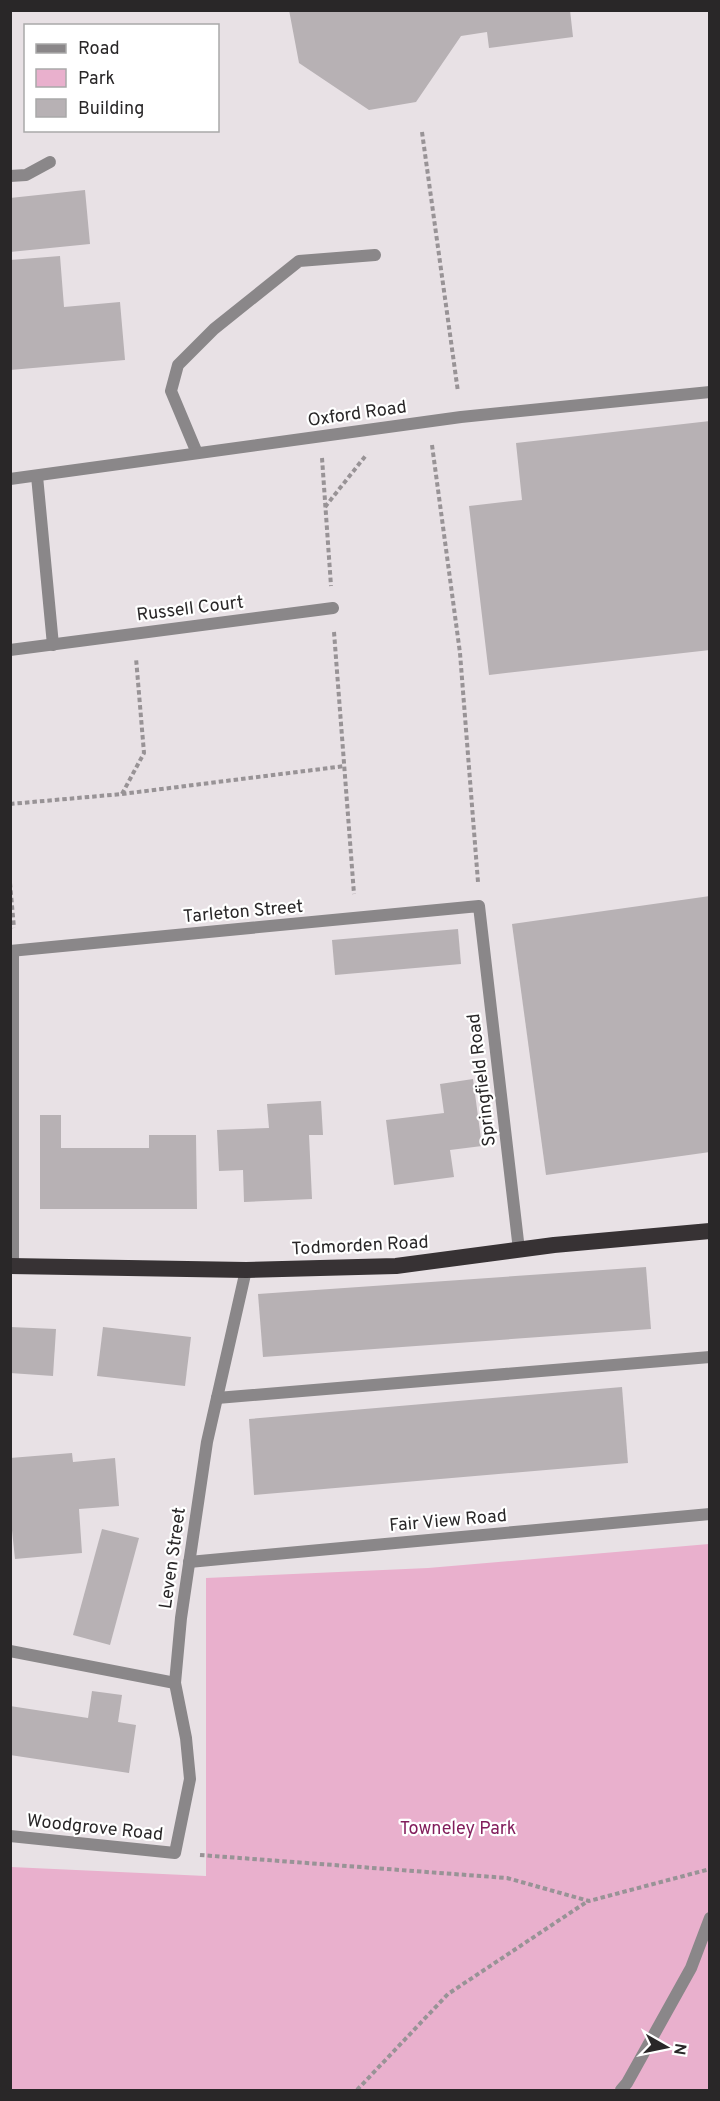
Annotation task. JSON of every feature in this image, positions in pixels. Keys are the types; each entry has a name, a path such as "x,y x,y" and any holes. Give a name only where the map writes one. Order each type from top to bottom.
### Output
{"highway":[{"name":"Todmorden Road","path":"12,1266 246,1270 396,1266 519,1250 710,1231"}],"street":[{"path":"10,176 26,175 50,162"},
{"path":"197,453 171,391 178,365 214,329 299,261 375,255"},
{"name":"Oxford Road","path":"10,479 461,417 710,392"},
{"path":"37,476 53,645"},
{"name":"Russell Court","path":"10,650 333,608"},
{"name":"Tarleton Street","path":"13,951 479,906"},
{"name":"Springfield Road","path":"479,906 519,1250"},
{"path":"12,1266 13,951"},
{"name":"Leven Street","path":"175,1853 190,1779 186,1738 175,1683 181,1618 207,1442 246,1270"},
{"path":"217,1398 710,1357"},
{"name":"Fair View Road","path":"189,1562 710,1514"},
{"path":"10,1651 175,1683"},
{"name":"Woodgrove Road","path":"10,1836 175,1853"},
{"path":"621,2091 690,1968 710,1918"}],"path":[{"path":"422,132 461,417"},
{"path":"325,507 388,428"},
{"path":"321,436 356,918"},
{"path":"442,442 432,443 460,653 479,906"},
{"path":"122,794 144,753 135,634"},
{"path":"10,804 122,794 345,766"},
{"path":"10,884 13,951"},
{"path":"175,1853 507,1878 589,1901"},
{"path":"357,2091 448,1994 589,1901 710,1869"}],"green space":[{"name":"Towneley Park","path":"709,1544 709,2090 11,2090 11,1867 206,1876 206,1578 428,1568"}],"building":[{"path":"289,10 570,10 573,37 489,48 487,32 461,36 416,102 369,110 299,63"},
{"path":"85,190 90,244 10,252 10,198"},
{"path":"60,256 64,307 120,302 125,360 10,370 10,260"},
{"path":"710,421 710,650 489,675 469,506 522,500 516,443"},
{"path":"710,896 710,1152 546,1175 512,924"},
{"path":"458,929 461,964 335,975 332,940"},
{"path":"473,1079 482,1146 450,1150 454,1177 394,1185 386,1120 444,1113 440,1084"},
{"path":"321,1101 323,1135 309,1135 312,1199 244,1202 243,1170 219,1171 217,1130 269,1128 267,1104"},
{"path":"40,1115 61,1115 61,1148 149,1148 149,1135 196,1135 197,1209 40,1209"},
{"path":"646,1267 651,1329 263,1357 258,1294"},
{"path":"10,1327 56,1329 53,1376 10,1373"},
{"path":"103,1327 191,1337 185,1386 97,1376"},
{"path":"622,1387 628,1463 254,1495 249,1419"},
{"path":"72,1453 73,1462 115,1458 119,1506 79,1509 82,1553 15,1559 10,1511 10,1458"},
{"path":"102,1529 139,1538 110,1645 73,1635"},
{"path":"92,1691 122,1695 118,1722 136,1725 129,1773 10,1755 10,1706 88,1718"}]}
